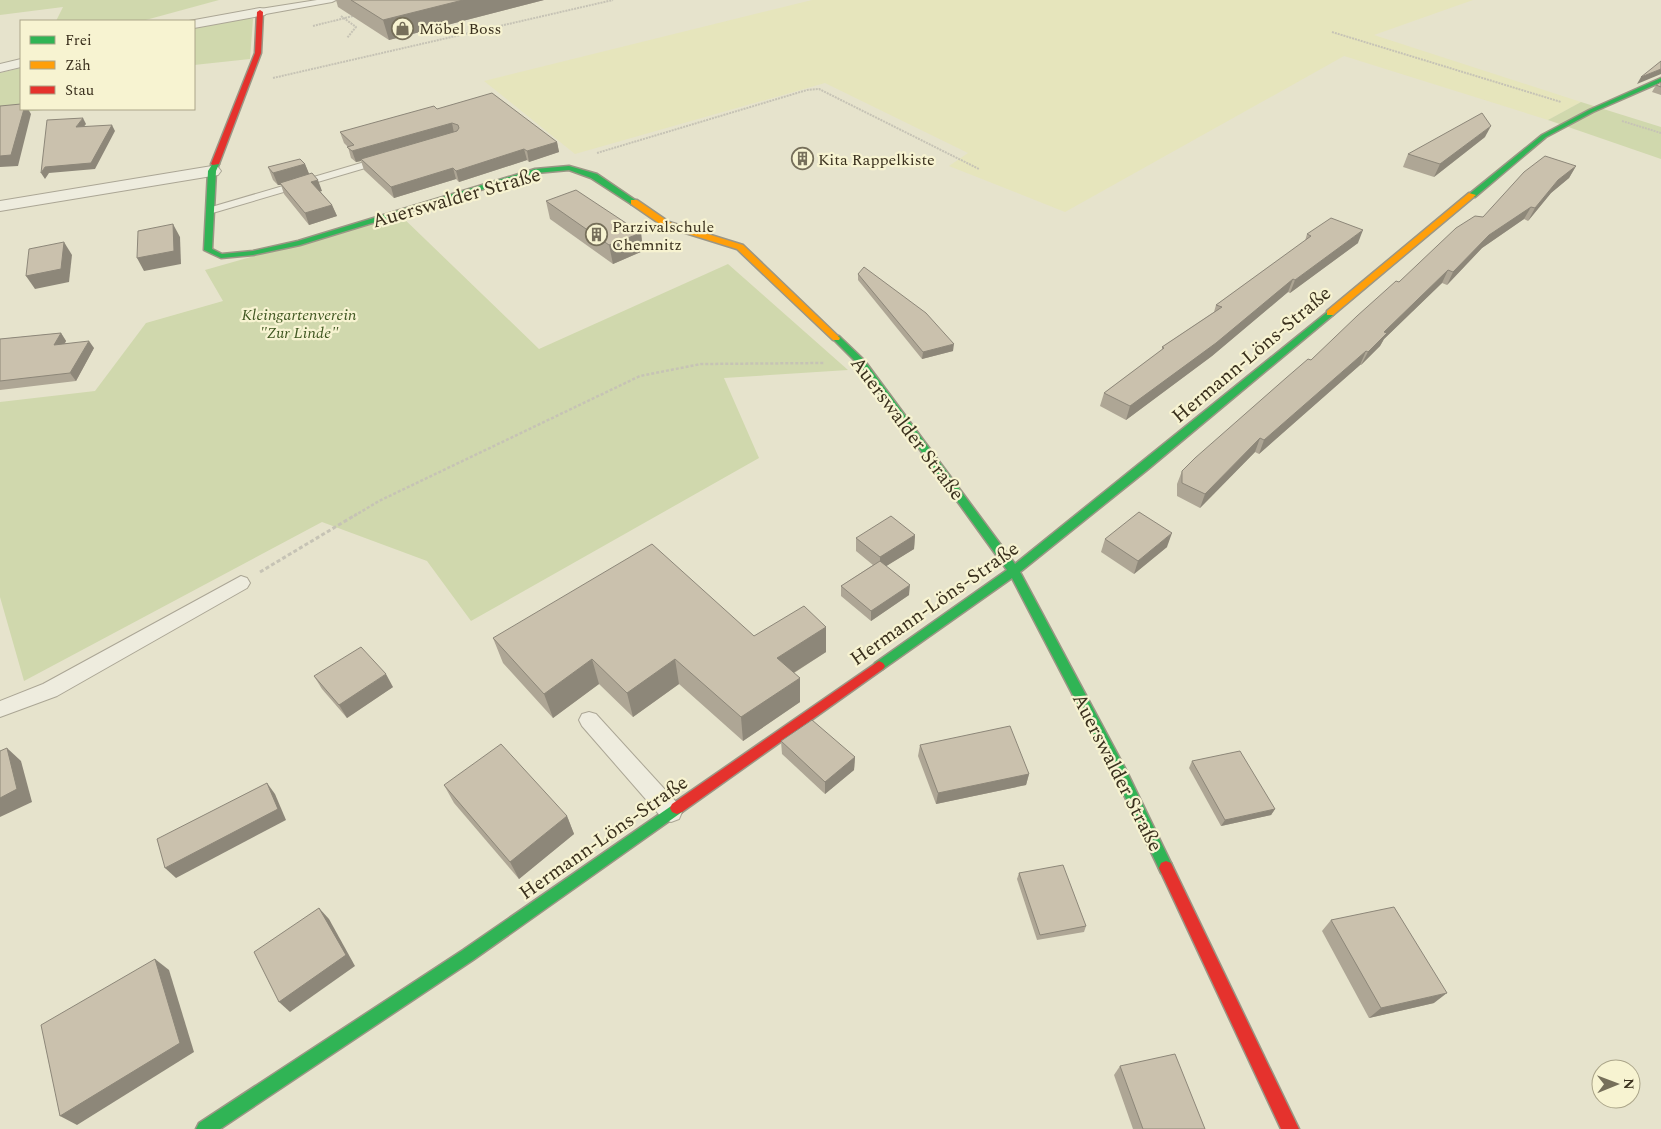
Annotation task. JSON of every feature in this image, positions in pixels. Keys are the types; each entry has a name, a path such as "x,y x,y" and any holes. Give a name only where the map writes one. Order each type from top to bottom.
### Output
{"street":[{"path":"247,1 260,12"},
{"name":"Auerswalder Straße","path":"260,12 258,53 212,171 212,210 208,250 221,256 253,253 300,244 535,171 569,168 594,176 666,224 740,246 861,362 1014,571 1121,774 1290,1129"},
{"path":"195,24 260,12"},
{"path":"0,68 20,63"},
{"name":"Hermann-Löns-Straße","path":"205,1129 468,955 1014,571 1151,462 1544,136 1591,111 1661,80"},
{"path":"0,206 212,171"}],"lane":[{"path":"260,12 332,0"},
{"path":"212,210 399,155"},
{"path":"0,709 50,690 240,583"},
{"path":"589,720 671,812"}],"path":[{"path":"246,84 613,0"},
{"path":"312,26 353,16"},
{"path":"1332,32 1591,111"},
{"path":"569,168 580,158 798,93 819,89 979,169"},
{"path":"1618,120 1661,133"},
{"path":"240,583 379,501 640,376 701,364 861,362"}],"green space":[{"path":"0,0 219,0 146,20 56,20 63,7 0,15"},
{"path":"812,0 1473,0 1374,35 1581,102 1548,120 1344,56 1065,212 949,166 968,153 825,83 575,154 484,81"},
{"path":"242,18 253,19 250,59 195,65 195,27"},
{"path":"20,68 20,110 43,110 0,114 0,73"},
{"path":"1581,102 1661,127 1661,159 1548,120"},
{"name":"Kleingartenverein \"Zur Linde\"","path":"398,213 539,349 728,264 848,370 724,378 759,458 471,621 427,561 322,522 24,681 0,597 0,402 95,391 146,323 223,301 205,270"}],"building":[{"path":"351,0 463,0 383,20"},
{"path":"1661,61 1661,69 1641,77"},
{"path":"492,93 557,142 527,151 524,149 456,171 453,168 391,187 361,159 457,131 458,125 452,123 352,151 347,147 354,145 340,132 434,106 437,109"},
{"path":"20,104 20,110 24,110 11,155 0,156 0,106"},
{"path":"1482,113 1491,126 1440,164 1408,154"},
{"path":"83,118 76,127 112,125 91,163 45,167 41,173 47,120"},
{"path":"1545,156 1576,166 1558,180 1535,208 1531,207 1489,235 1453,272 1448,270 1384,332 1387,333 1368,352 1366,351 1264,440 1260,438 1205,494 1182,483 1182,471 1195,458 1308,359 1311,360 1357,316 1396,281 1399,282 1456,228 1475,216 1483,217 1524,172"},
{"path":"300,159 305,164 273,173 268,167"},
{"path":"312,173 318,180 311,182 332,205 305,213 280,183"},
{"path":"576,190 641,233 609,245 546,201"},
{"path":"1331,218 1363,230 1295,280 1293,279 1216,343 1130,406 1104,393 1164,348 1162,347 1222,307 1216,305 1311,236 1307,234"},
{"path":"173,224 174,251 137,258 138,231"},
{"path":"64,242 61,269 26,276 29,249"},
{"path":"864,267 926,313 954,344 923,352 858,274"},
{"path":"61,333 54,345 89,341 70,373 0,381 0,339"},
{"path":"1139,512 1172,533 1138,561 1105,539"},
{"path":"891,516 915,535 880,557 856,538"},
{"path":"652,544 754,636 804,606 826,627 777,658 800,678 741,717 675,659 627,693 592,659 544,694 493,638"},
{"path":"880,561 910,585 871,611 841,586"},
{"path":"361,647 386,674 339,705 314,676"},
{"path":"812,720 855,757 825,782 781,741"},
{"path":"1010,726 1029,774 938,793 920,745"},
{"path":"501,744 567,816 510,862 444,785"},
{"path":"7,748 17,789 0,798 0,751"},
{"path":"1240,751 1275,809 1225,820 1192,761"},
{"path":"267,783 278,809 165,868 157,839"},
{"path":"1063,865 1086,926 1040,935 1019,873"},
{"path":"1394,907 1447,993 1381,1008 1331,920"},
{"path":"319,908 346,955 279,1002 254,952"},
{"path":"155,959 180,1043 60,1116 41,1025"},
{"path":"1175,1054 1205,1129 1143,1129 1120,1066"}],"traffic: fast":[{"path":"1472,195 1544,136 1591,111 1661,80"},
{"path":"215,164 212,171 208,250 221,256 253,253 300,243 535,171 569,168 594,176 634,202"},
{"path":"879,666 1014,571 1143,468 1330,313"},
{"path":"836,338 861,362 1014,571 1121,774 1166,868"},
{"path":"205,1129 468,955 677,808"}],"traffic: slow":[{"path":"1330,313 1472,195"},
{"path":"634,202 666,224 740,247 836,338"}],"traffic: jam":[{"path":"215,164 258,53 260,12"},
{"path":"677,808 879,666"},
{"path":"1166,868 1290,1129"}],"place":[{"name":"Möbel Boss","path":"403,28"},
{"name":"Kita Rappelkiste","path":"802,159"},
{"name":"Parzivalschule Chemnitz","path":"596,235"}]}
